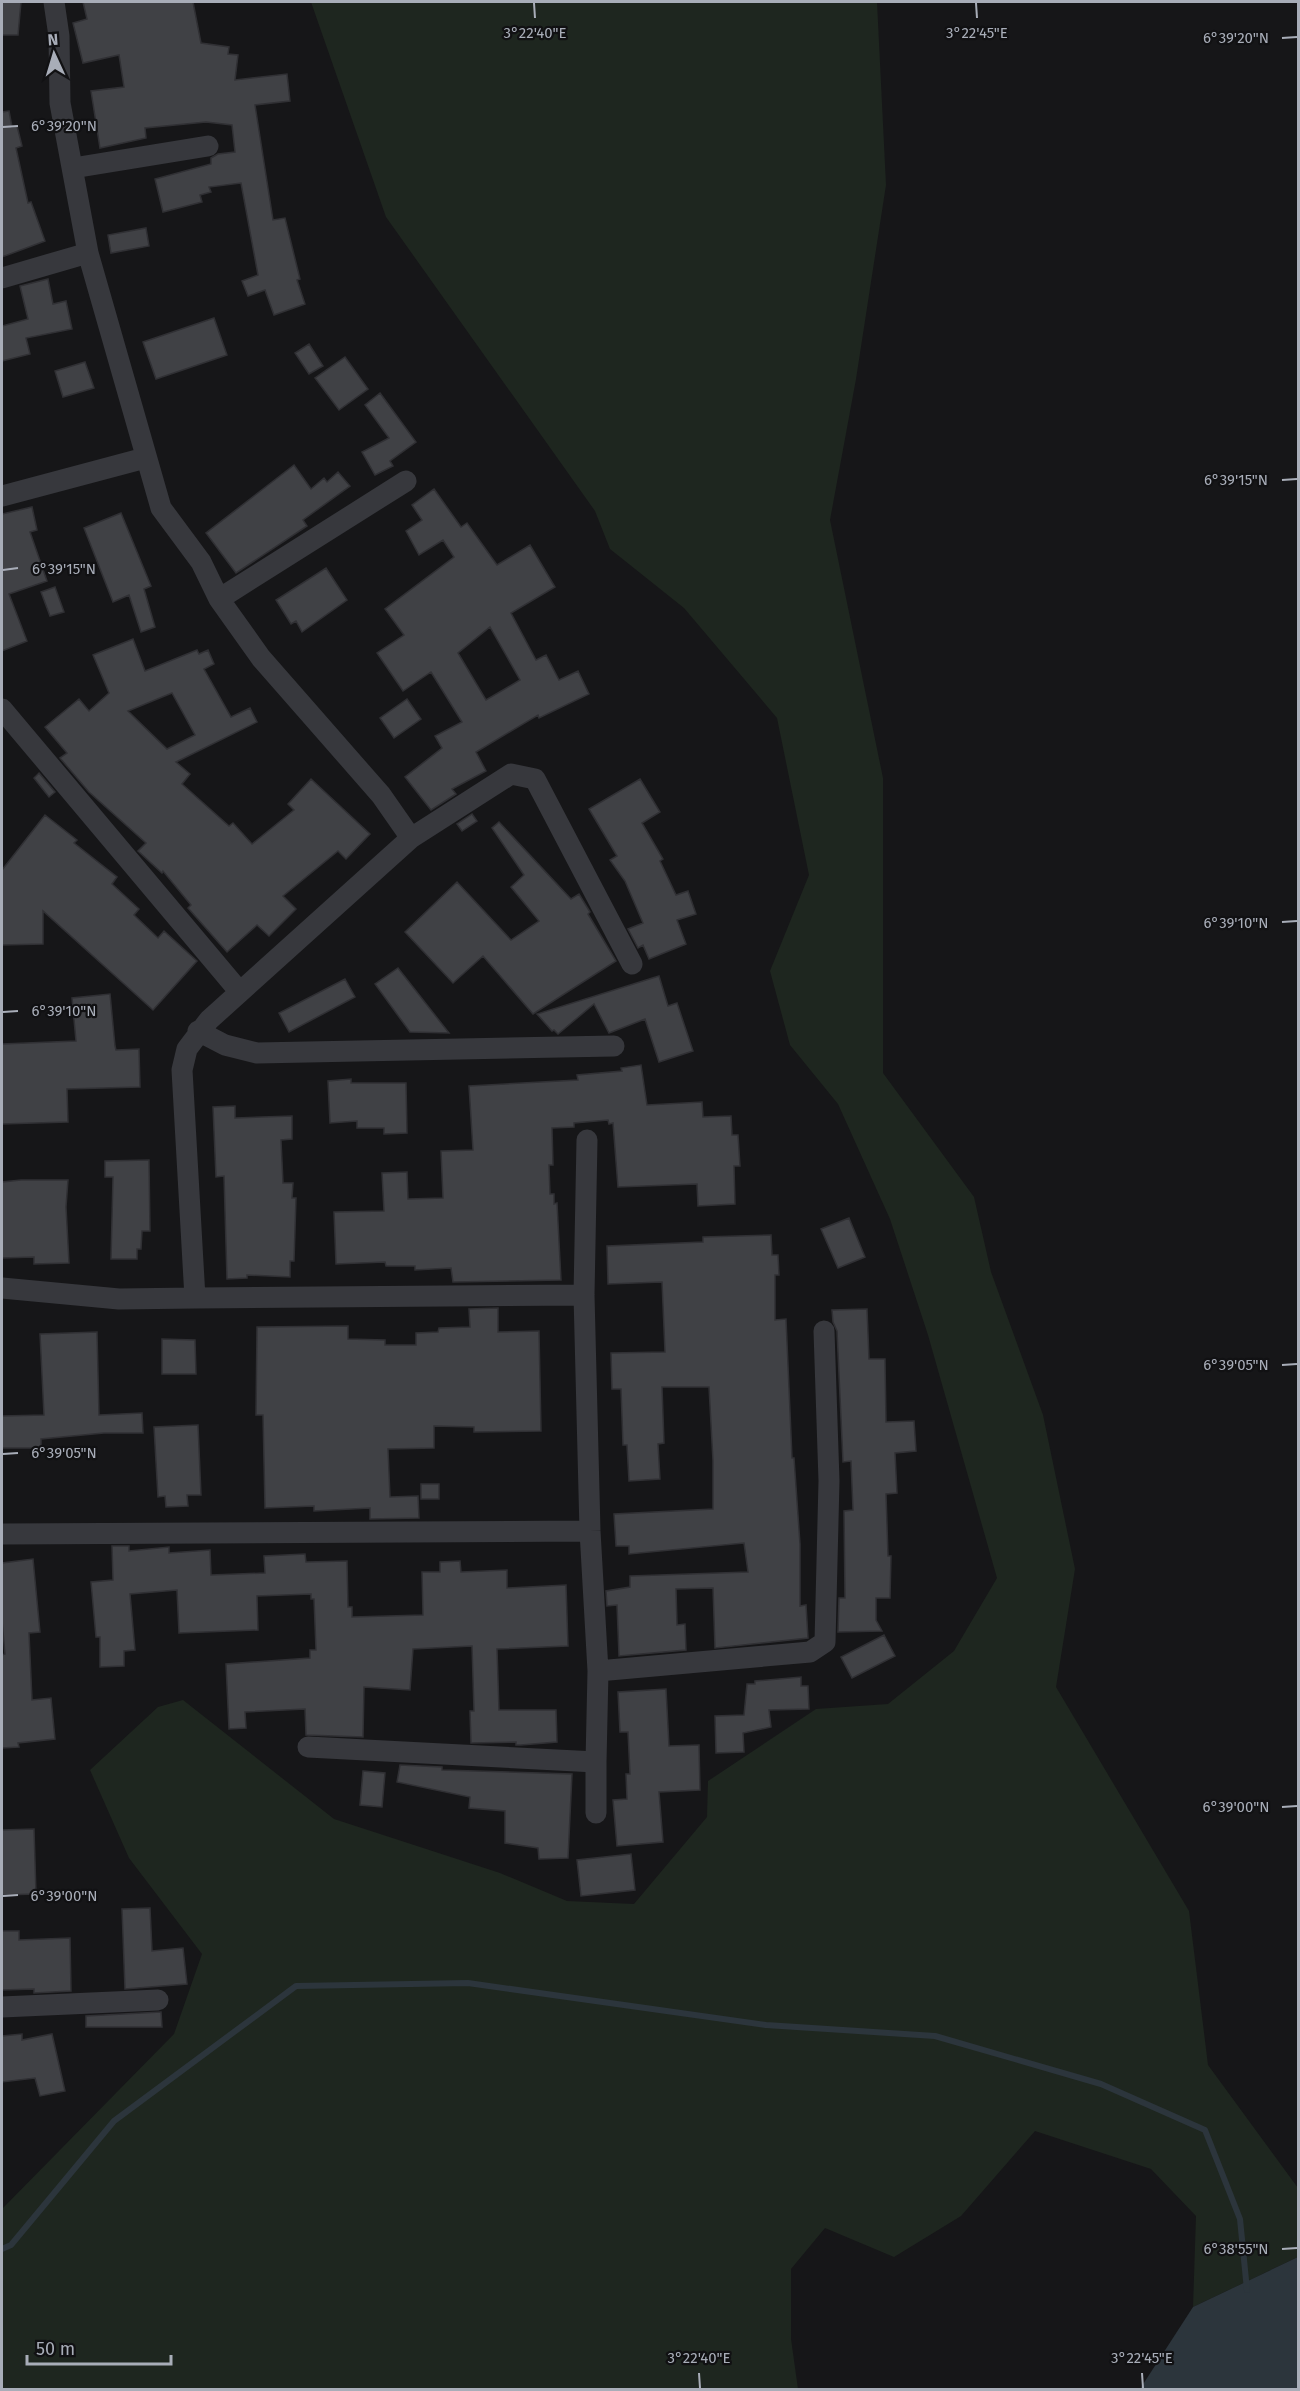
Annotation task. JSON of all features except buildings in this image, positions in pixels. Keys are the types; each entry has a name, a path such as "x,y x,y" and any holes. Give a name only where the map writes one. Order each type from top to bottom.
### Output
{"street":[{"path":"54,2 59,36 60,103 88,253 161,508 201,562 219,599 261,658 381,795 411,838"},
{"path":"73,168 208,146"},
{"path":"2,278 88,253"},
{"path":"2,496 145,458"},
{"path":"219,599 406,481"},
{"path":"2,710 238,991"},
{"path":"195,1298 182,1070 187,1050 198,1031 238,991 411,838 511,774 535,779 632,964"},
{"path":"198,1031 225,1045 257,1053 614,1046"},
{"path":"587,1140 584,1295 590,1531 598,1671 596,1812"},
{"path":"2,1288 119,1299 584,1295"},
{"path":"598,1671 810,1652 825,1642 829,1481 824,1331"},
{"path":"2,1534 590,1531"},
{"path":"308,1747 596,1762"},
{"path":"2,2007 158,2000"}],"shaded area":[{"path":"311,2 877,2 886,185 856,379 830,520 883,778 883,1073 974,1197 991,1272 1043,1415 1075,1569 1056,1687 1189,1911 1208,2065 1298,2188 1298,2257 1193,2307 1196,2216 1151,2169 1035,2131 961,2216 894,2257 825,2228 791,2269 791,2339 798,2389 2,2390 2,2209 174,2034 202,1954 129,1858 90,1770 158,1707 183,1700 334,1819 500,1873 567,1901 634,1904 707,1817 708,1781 816,1709 888,1704 954,1651 997,1578 928,1335 890,1219 838,1104 790,1045 770,971 809,875 777,718 684,608 610,549 595,511 386,217"},
{"path":"1298,2257 1298,2389 1140,2389 1193,2307"}],"waterway":[{"path":"2,2249 11,2245 114,2121 296,1986 468,1983 766,2025 935,2036 1101,2084 1205,2130 1240,2219 1247,2290"}]}
